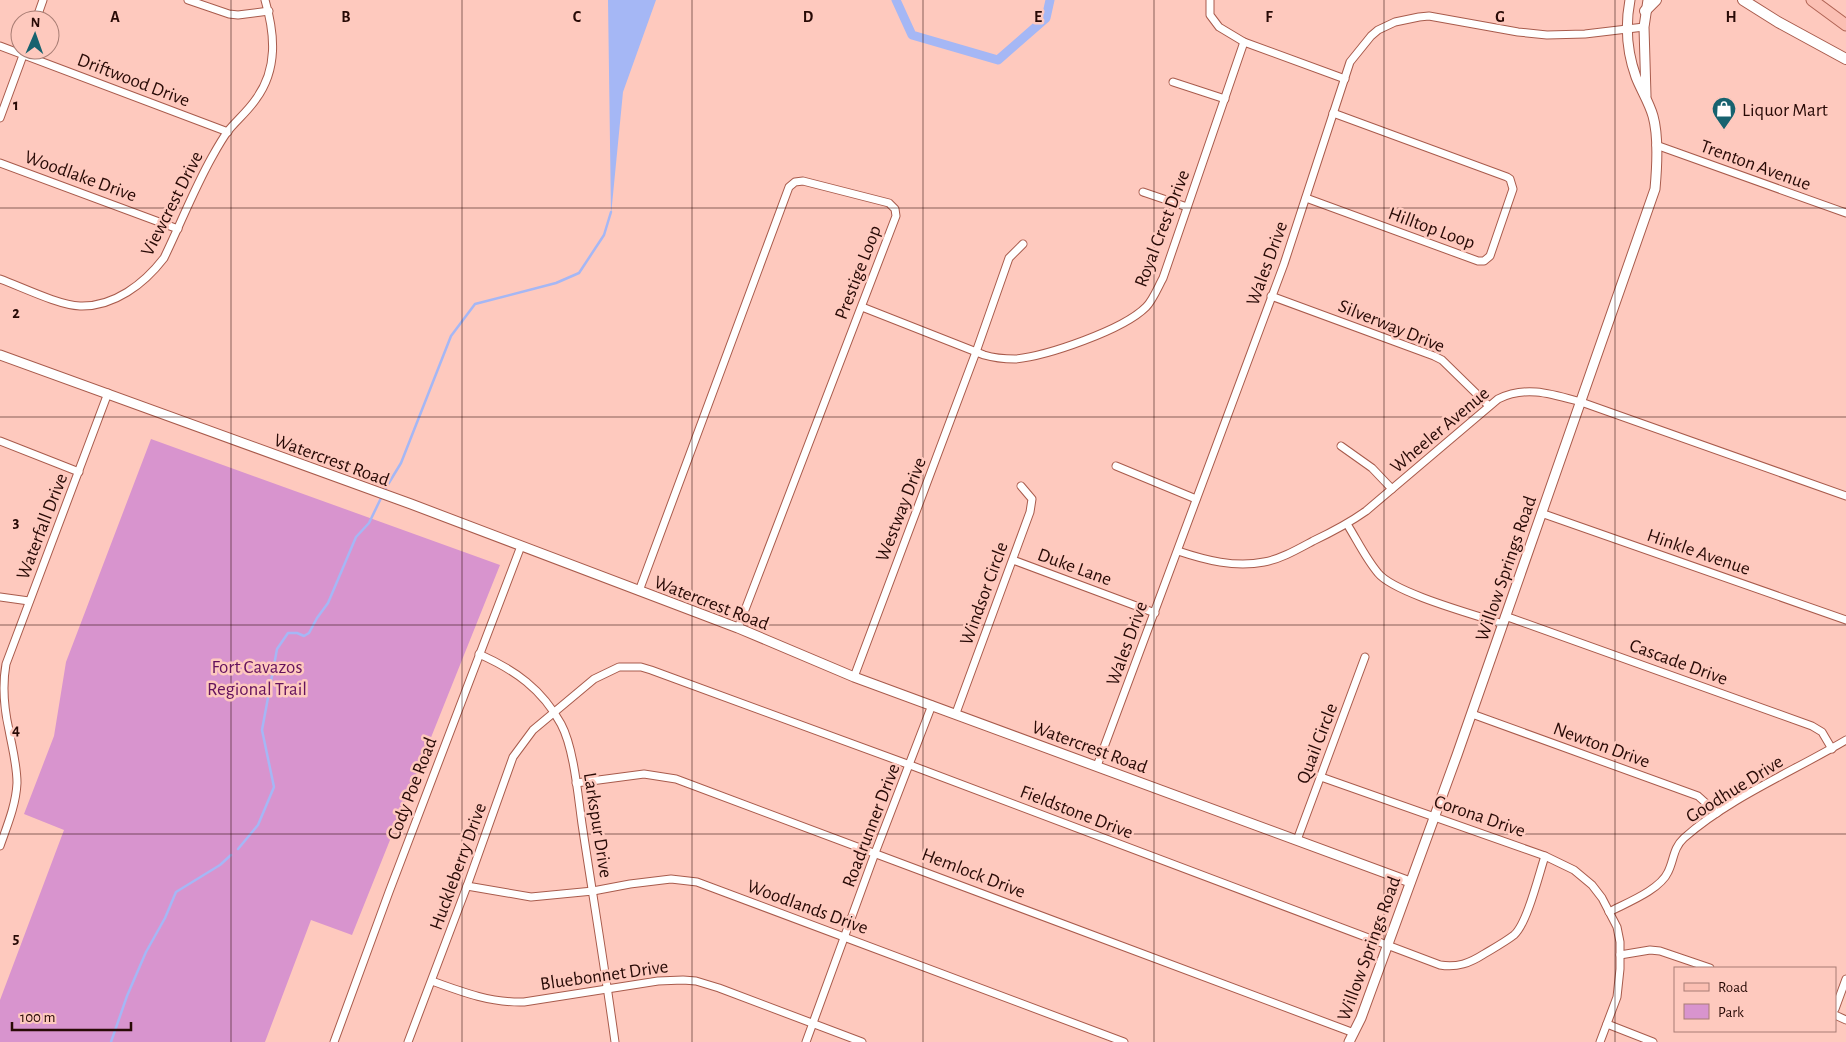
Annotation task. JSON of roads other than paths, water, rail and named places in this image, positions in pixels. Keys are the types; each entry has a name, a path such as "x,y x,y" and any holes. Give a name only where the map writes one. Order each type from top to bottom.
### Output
{"main road":[{"path":"1646,11 1656,0"},
{"path":"1744,0 1778,22 1846,59"},
{"path":"1812,0 1846,24"}],"street":[{"path":"188,0 228,14 238,15 269,11"},
{"name":"Viewcrest Drive","path":"0,279 59,301 79,306 113,301 146,278 159,266 206,168 228,132 256,99 265,85 271,67 273,39 269,11 265,0"},
{"path":"1210,0 1210,15 1219,27 1244,42 1345,79"},
{"name":"Willow Springs Road","path":"1350,1042 1472,714 1654,189 1657,167 1654,117 1647,98 1636,78 1630,53 1627,28 1630,0"},
{"name":"Willow Springs Road","path":"1647,98 1644,27 1648,0"},
{"name":"Wales Drive","path":"1098,766 1272,296 1350,62 1371,36 1394,22 1429,16 1518,32 1546,35 1585,34 1644,27"},
{"name":"Royal Crest Drive","path":"862,307 976,352 996,358 1013,359 1044,353 1104,331 1138,314 1146,307 1163,278 1244,42"},
{"path":"0,118 21,60"},
{"name":"Driftwood Drive","path":"44,60 228,132"},
{"path":"1173,82 1225,99"},
{"name":"Hilltop Loop","path":"1306,198 1478,261 1484,261 1490,256 1512,189 1510,179 1507,177 1333,113"},
{"name":"Trenton Avenue","path":"1656,145 1846,213"},
{"name":"Woodlake Drive","path":"0,162 178,229"},
{"name":"Prestige Loop","path":"639,591 789,187 795,182 803,181 889,203 895,209 896,216 738,628"},
{"path":"1143,192 1187,207"},
{"name":"Westway Drive","path":"854,676 1010,258 1023,244"},
{"name":"Silverway Drive","path":"1272,296 1442,360 1488,405"},
{"name":"Watercrest Road","path":"0,354 411,504 738,628 854,676 1410,882"},
{"name":"Wheeler Avenue","path":"1178,551 1199,558 1238,564 1266,562 1288,554 1347,524 1392,489 1488,405 1506,394 1527,390 1548,393 1581,402 1846,496"},
{"name":"Waterfall Drive","path":"0,846 16,799 17,781 15,754 4,704 3,683 6,664 108,393"},
{"path":"0,441 79,472"},
{"path":"1341,446 1372,468 1392,489"},
{"path":"1116,466 1196,499"},
{"name":"Windsor Circle","path":"956,713 1030,512 1032,499 1021,486"},
{"name":"Hinkle Avenue","path":"1541,513 1846,620"},
{"name":"Cascade Drive","path":"1347,524 1379,575 1406,591 1504,620 1812,726 1822,732 1832,749"},
{"name":"Cody Poe Road","path":"334,1042 521,546"},
{"name":"Duke Lane","path":"1013,560 1155,613"},
{"path":"0,597 30,601"},
{"name":"Larkspur Drive","path":"479,654 516,673 537,690 554,712 568,738 615,1042"},
{"name":"Quail Circle","path":"1297,840 1365,657"},
{"name":"Fieldstone Drive","path":"554,712 594,679 612,669 618,667 641,667 910,765 1440,966 1456,966 1472,961 1515,934 1520,927 1530,902 1545,856"},
{"name":"Roadrunner Drive","path":"806,1042 846,937 875,853 932,705"},
{"name":"Huckleberry Drive","path":"408,1042 513,757 533,730 554,712"},
{"name":"Newton Drive","path":"1472,714 1698,796 1717,813"},
{"path":"0,727 8,729"},
{"name":"Goodhue Drive","path":"1609,912 1656,886 1668,874 1676,848 1682,840 1717,813 1846,740"},
{"name":"Hemlock Drive","path":"576,783 644,774 676,779 1354,1033"},
{"name":"Corona Drive","path":"1320,777 1545,856 1583,877 1602,898 1617,927 1620,955 1617,997 1600,1042"},
{"name":"Woodlands Drive","path":"467,886 531,898 671,879 697,882 1124,1042"},
{"path":"1620,955 1650,950 1660,951 1707,967"},
{"path":"1836,1006 1846,979"},
{"name":"Bluebonnet Drive","path":"432,981 464,993 506,1002 524,1002 658,981 696,981 862,1042"},
{"path":"1607,1024 1653,1042"}],"water":[{"path":"608,0 656,0 623,92 611,215"}],"waterway":[{"path":"896,0 912,35 998,60 1046,18 1050,0"},
{"path":"384,491 401,463 451,336 475,304 556,283 579,273 604,235 611,212"},
{"path":"238,849 258,825 274,787 262,730 277,649 288,633 297,633 304,636 309,633 328,603 356,537 369,523 382,496"},
{"path":"111,1042 127,996 146,952 165,918 176,892 220,865 231,855"}],"place":[{"name":"Liquor Mart","path":"1724,130"}],"park label":[{"name":"Fort Cavazos Regional Trail","path":"257,677"}]}
